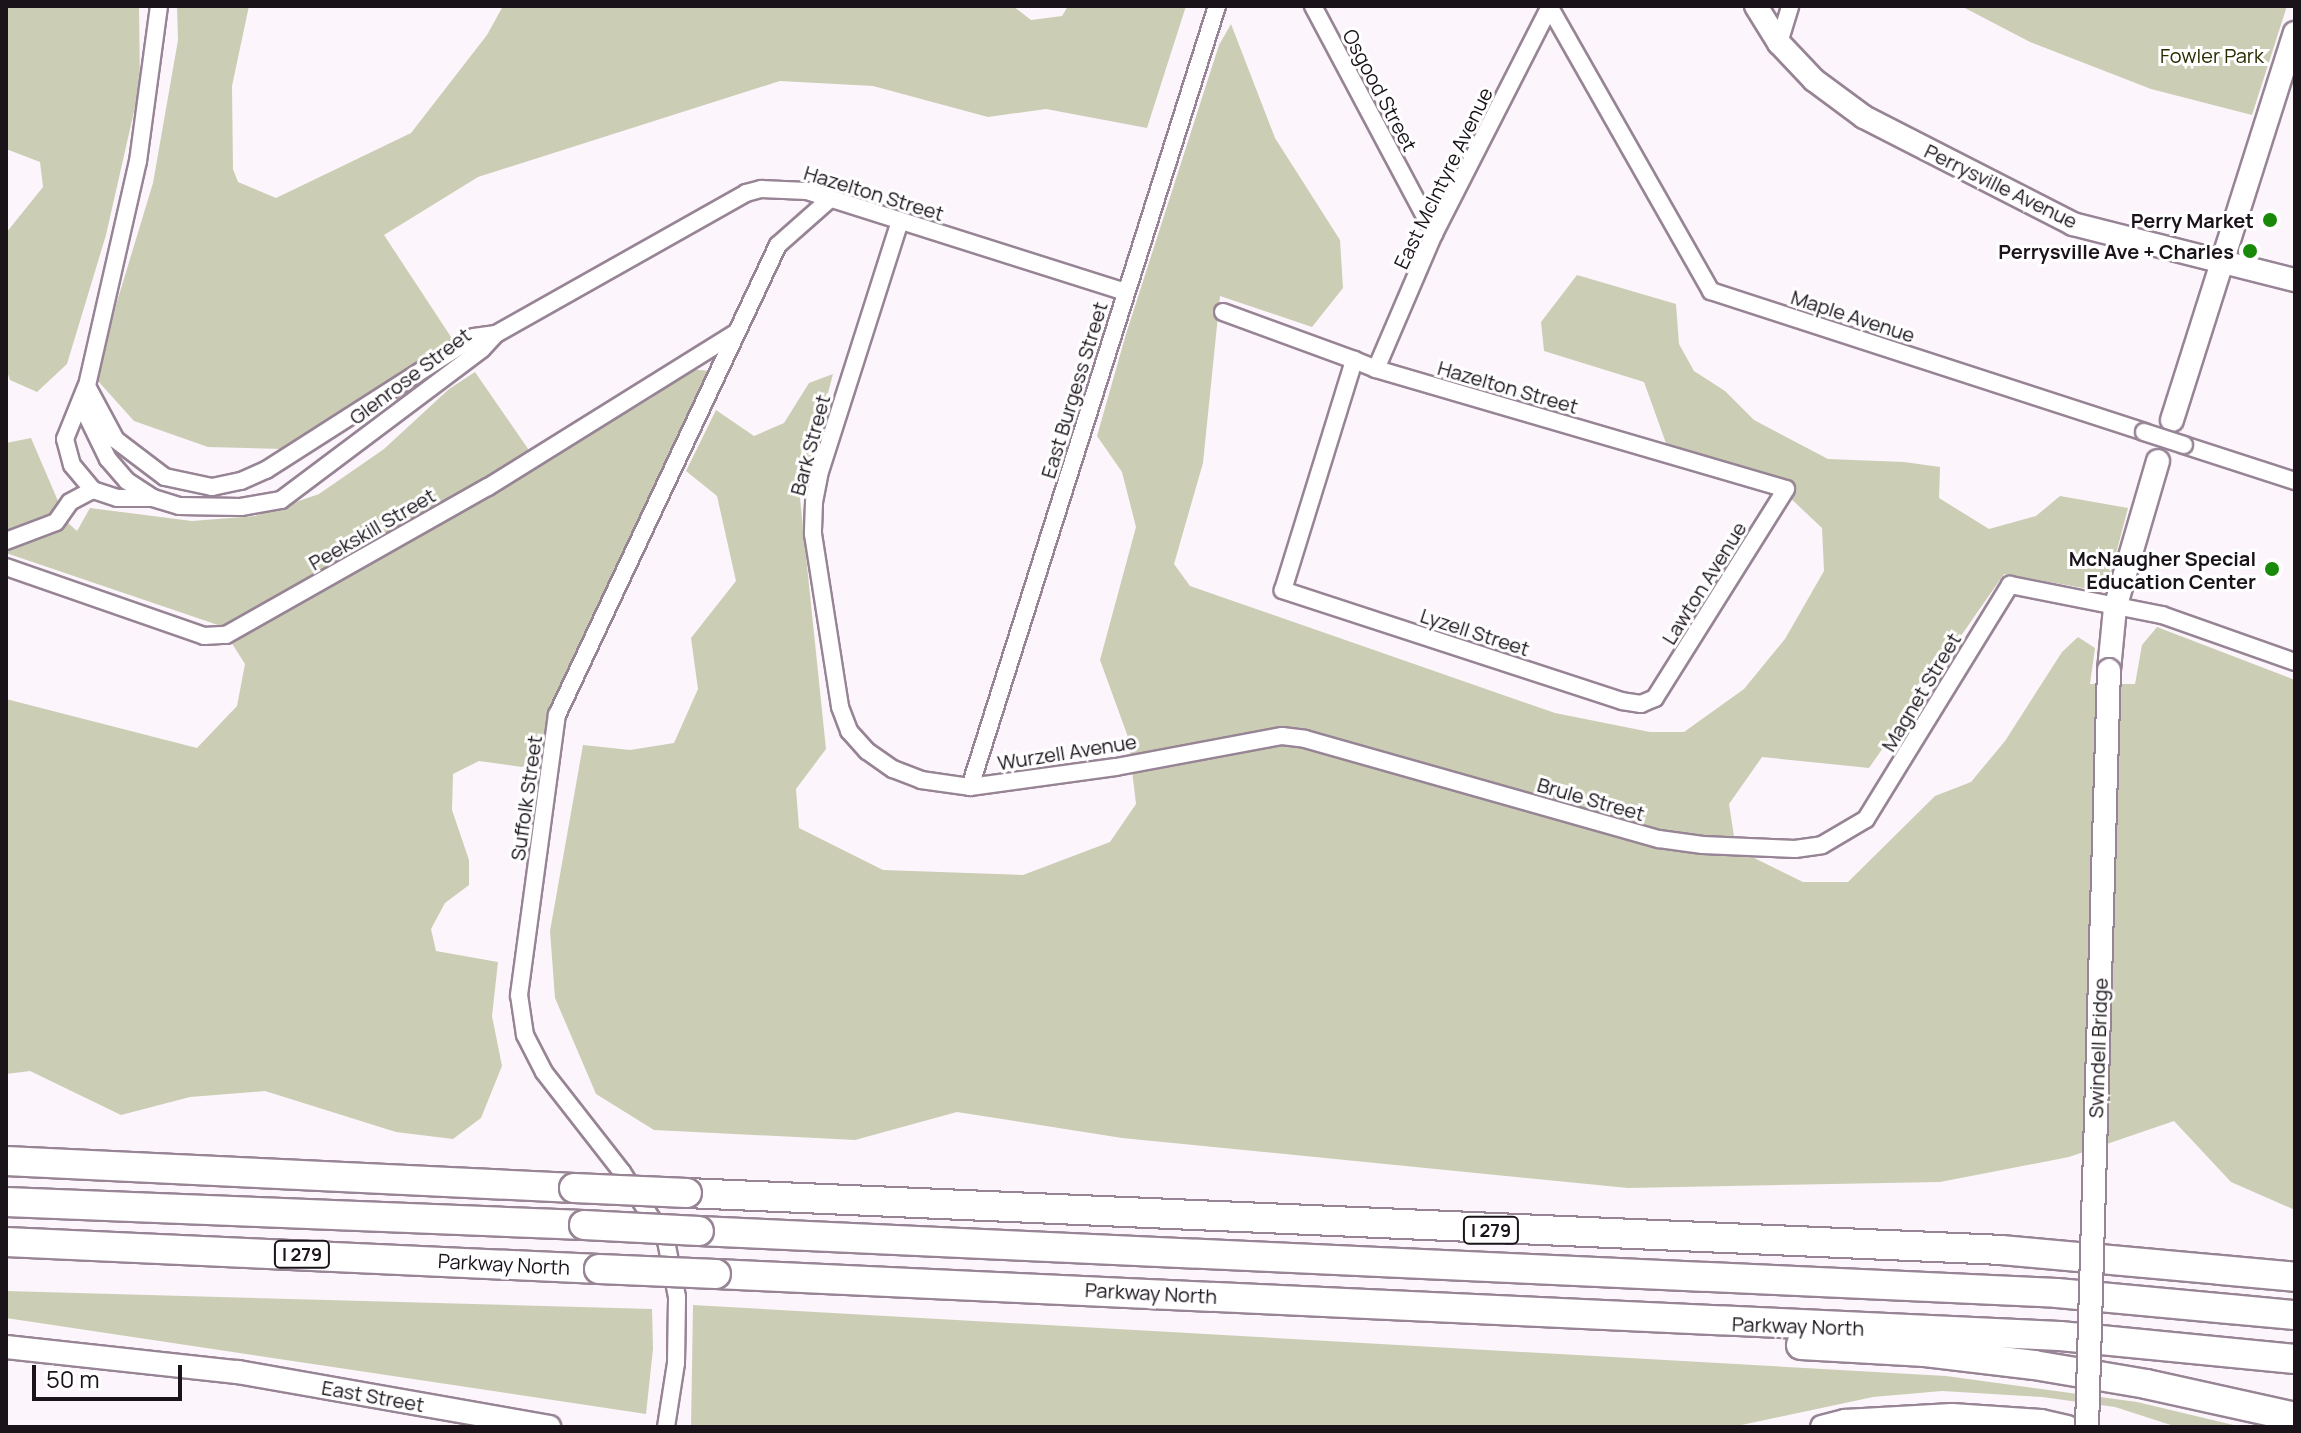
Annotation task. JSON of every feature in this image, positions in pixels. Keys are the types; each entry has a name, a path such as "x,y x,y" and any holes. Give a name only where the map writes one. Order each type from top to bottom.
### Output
{"highway":[{"name":"I 279","path":"6,1161 2001,1250 2295,1277"},
{"path":"6,1202 584,1225 2057,1293 2295,1315"},
{"name":"Parkway North","path":"6,1242 1123,1291 1697,1322 2060,1336 2295,1359"},
{"path":"1697,1322 1735,1342 1925,1352 2034,1365 2146,1384 2295,1417"}],"main road":[{"name":"Perrysville Avenue","path":"1756,6 1779,43 1814,80 1864,117 2073,224 2295,280"},
{"path":"2172,420 2295,33"},
{"name":"Swindell Bridge","path":"2087,1427 2109,670 2115,608 2158,461"},
{"name":"East Street","path":"6,1347 238,1372 549,1427"},
{"path":"1822,1427 1845,1421 1952,1415 2041,1421 2067,1427"}],"street":[{"name":"Glenrose Street","path":"159,6 138,161 87,386 87,416 108,459 127,481 153,498 179,506 209,509 281,500 482,349 496,334"},
{"name":"East Burgess Street","path":"970,787 1217,6"},
{"name":"Osgood Street","path":"1313,6 1434,234"},
{"name":"East McIntyre Avenue","path":"1376,369 1434,234 1550,6"},
{"name":"Maple Avenue","path":"1550,6 1711,291 2295,481"},
{"path":"1779,43 1790,6"},
{"name":"Hazelton Street","path":"496,334 746,193 792,188 1125,292"},
{"name":"Suffolk Street","path":"666,1427 676,1363 677,1297 666,1241 622,1172 544,1072 525,1035 519,995 557,715 778,245 830,199"},
{"name":"Bark Street","path":"849,731 840,707 813,534 814,502 820,471 900,221"},
{"name":"Hazelton Street","path":"1223,312 1376,369 1786,489"},
{"name":"Glenrose Street","path":"87,386 116,440 165,477 212,487 241,481 266,470 474,337 496,334"},
{"name":"Peekskill Street","path":"6,567 204,636 226,635 488,487 734,334"},
{"name":"Lyzell Street","path":"1354,360 1283,590 1622,701 1641,704 1655,698"},
{"path":"87,386 76,406 65,439 72,465 93,490 118,498 153,498"},
{"name":"Lawton Avenue","path":"1655,698 1786,489"},
{"path":"6,541 56,522 70,502 93,490"},
{"name":"Magnet Street","path":"1866,819 2010,585 2115,608"},
{"path":"2115,608 2162,615 2295,662"},
{"name":"Wurzell Avenue","path":"849,731 867,751 893,769 921,780 970,787 1116,767 1260,738 1305,739"},
{"name":"Brule Street","path":"1305,739 1659,839 1703,845 1809,847 1822,845 1866,819"}],"green space":[{"path":"6,6 139,6 140,85 106,235 67,364 37,392 10,380 6,368 6,233 43,187 40,162 6,149"},
{"path":"177,6 249,6 232,86 233,169 238,182 276,198 411,133 487,35 503,6 1013,6 1031,20 1062,16 1068,6 1186,6 1147,128 1046,109 988,117 873,86 780,81 478,177 384,235 453,340 282,449 208,447 134,421 98,381 116,305 153,183 178,40"},
{"name":"Fowler Park","path":"1961,6 2287,6 2252,115 2151,89 2030,42"},
{"path":"1231,24 1275,138 1340,240 1343,288 1312,327 1220,296 1203,463 1174,564 1190,586 1555,713 1650,732 1684,732 1744,689 1785,639 1824,571 1822,528 1768,477 1667,446 1644,382 1544,351 1541,322 1577,275 1676,304 1679,344 1694,371 1725,391 1754,420 1828,459 1904,462 1940,467 1939,498 1989,529 2036,516 2060,496 2128,508 2106,592 2004,574 1869,768 1762,757 1729,804 1736,849 1803,882 1848,882 1935,796 1971,782 2005,741 2062,652 2078,637 2095,648 2090,684 2135,684 2142,645 2157,627 2295,680 2295,1210 2231,1182 2174,1121 2069,1157 1940,1182 1628,1188 1122,1138 957,1112 855,1140 654,1130 596,1094 555,998 550,931 583,745 630,750 674,743 698,689 691,638 736,581 717,496 686,471 716,410 754,436 784,423 809,383 833,374 800,498 826,749 796,789 799,828 883,870 1023,875 1110,842 1136,804 1128,737 1100,660 1136,527 1122,472 1097,436 1126,334 1219,45"},
{"path":"689,369 711,371 546,753 522,767 479,761 453,774 452,810 469,860 469,885 445,903 431,929 436,951 498,962 492,1016 502,1066 481,1118 453,1139 396,1132 265,1091 190,1097 121,1115 30,1071 6,1074 6,699 197,748 237,706 245,664 221,626 6,553 6,443 31,438 67,522 77,531 90,508 192,521 255,516 319,494 384,449 449,389 475,372 535,459 621,409 630,411 653,397 657,388"},
{"path":"6,1291 652,1309 653,1349 646,1414 6,1318"},
{"path":"693,1305 1946,1376 2137,1402 2242,1427 2177,1427 2115,1407 2042,1397 1942,1391 1873,1397 1732,1427 691,1427"}],"place":[{"name":"Perry Market","path":"2270,220"},
{"name":"Perrysville Ave + Charles","path":"2250,251"},
{"name":"McNaugher Special Education Center","path":"2272,569"}]}
